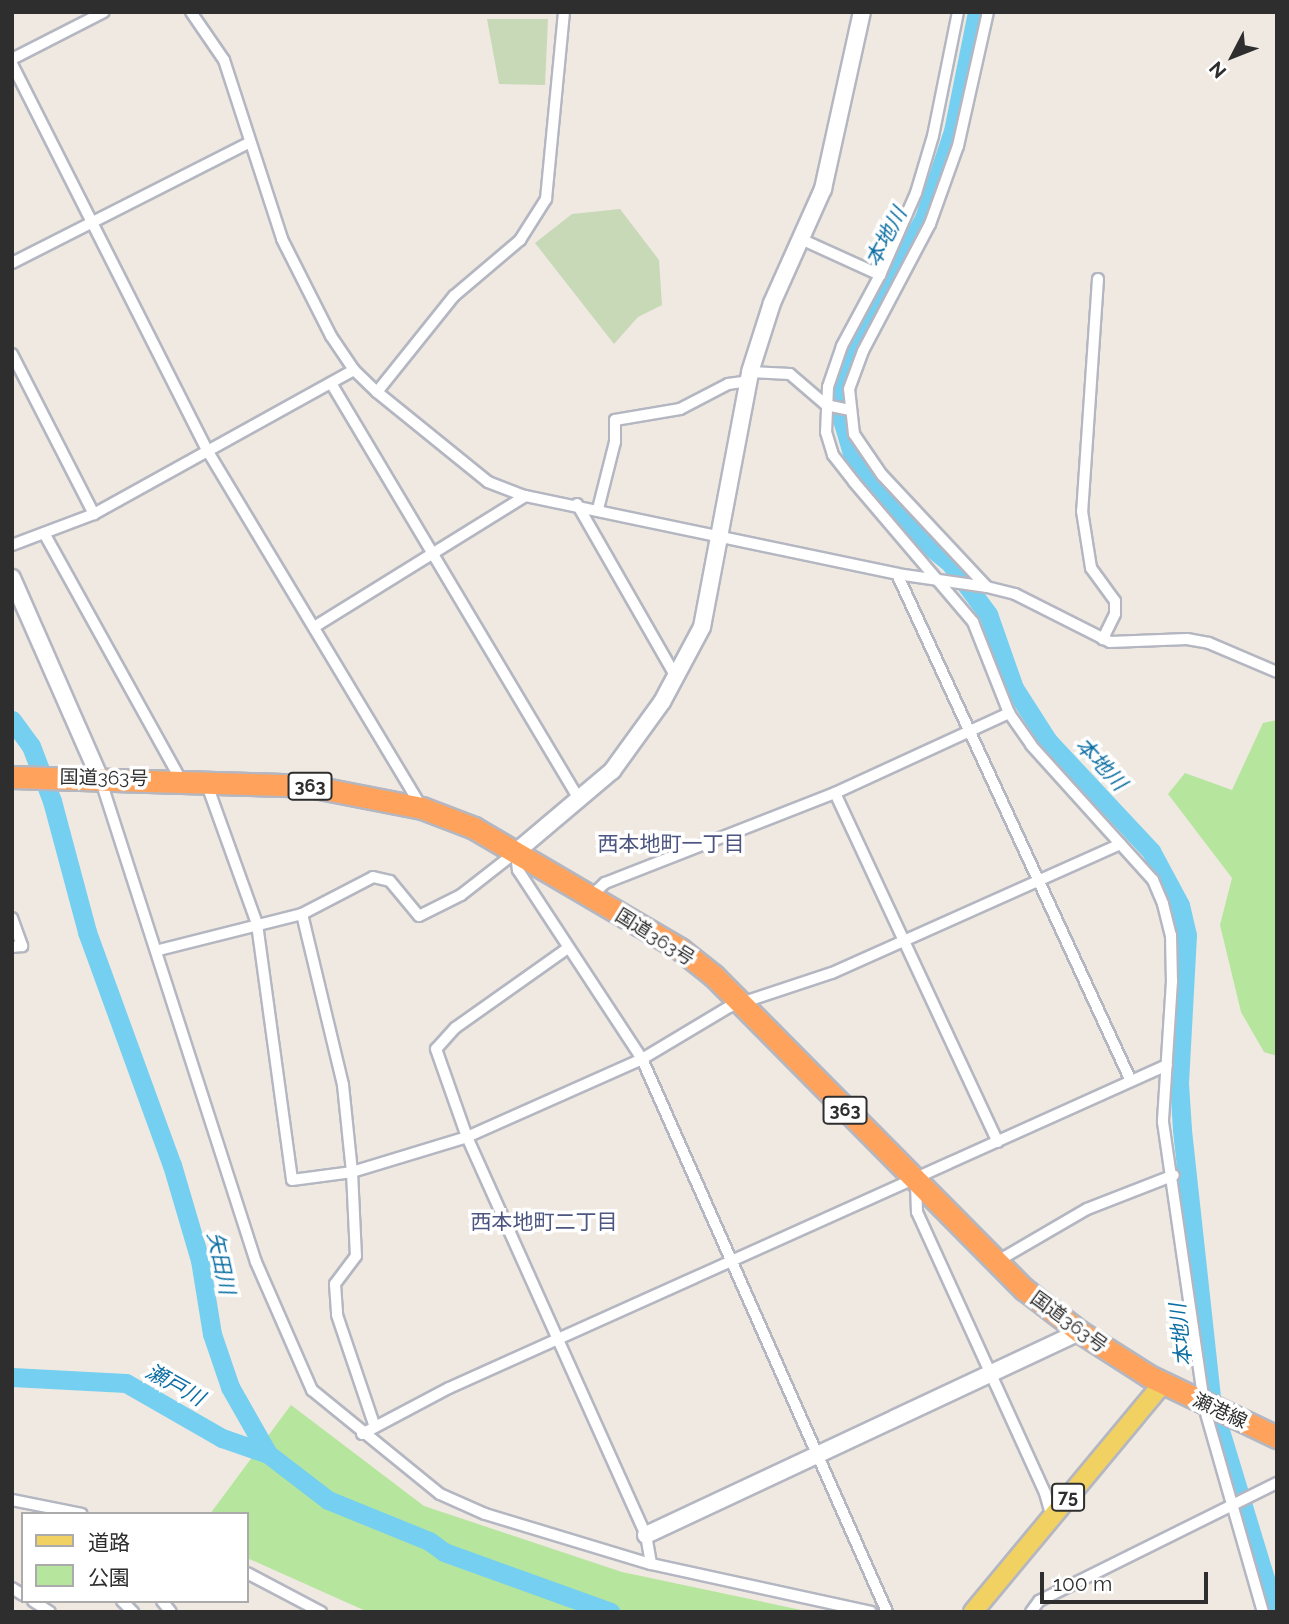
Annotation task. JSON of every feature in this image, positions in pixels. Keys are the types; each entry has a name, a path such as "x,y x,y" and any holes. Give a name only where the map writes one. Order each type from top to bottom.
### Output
{"highway":[{"name":"国道363号","path":"12,776 309,786 422,808 474,828 680,949 740,1003 996,1262 1080,1332 1163,1383"},
{"name":"瀬港線","path":"1163,1383 1277,1437"}],"main road":[{"name":"75","path":"973,1612 1163,1383"}],"street":[{"path":"104,12 12,62 207,450 422,808"},
{"path":"191,12 224,60 282,239 354,370 474,472 525,496 598,509 897,574 987,587 1015,594 1104,639 1209,643 1277,672"},
{"path":"159,950 302,914 373,877 390,881 419,916 461,895 516,852 612,771 638,739 676,677 702,627 722,537 749,376 772,303 803,240 835,146 862,12"},
{"path":"958,12 933,136 916,193 880,275 842,346 826,405 826,432 834,455 973,622 1009,713 1031,745 1153,880 1171,935 1163,1122 1230,1507 1263,1612"},
{"path":"987,587 881,475 854,434 849,389 863,351 935,211 958,146 988,12"},
{"path":"377,392 454,296 520,240 546,199 564,13"},
{"path":"12,263 249,143"},
{"path":"803,240 880,275"},
{"path":"1098,279 1082,511 1091,568 1115,601 1115,614 1104,639"},
{"path":"12,354 94,514"},
{"path":"12,545 94,514 354,370"},
{"path":"598,509 615,442 615,420 680,410 728,384 749,376 790,374 826,405 850,410"},
{"path":"331,383 580,800"},
{"path":"314,627 433,557 525,496"},
{"path":"577,505 676,677"},
{"path":"44,533 181,780"},
{"path":"897,574 1041,881 1130,1079"},
{"path":"12,579 96,778 159,950 217,1147 256,1262 305,1379 362,1434 440,1494 474,1509 651,1564 871,1612"},
{"path":"590,897 605,883 835,793 970,728 1009,713"},
{"path":"206,782 257,924 292,1180 352,1172 467,1137 642,1059 740,1003 832,973 1121,844"},
{"path":"835,793 902,943 998,1142"},
{"path":"516,852 518,870 642,1059 730,1265 887,1612"},
{"path":"302,914 343,1085 352,1172 356,1256 335,1284 338,1315 374,1424"},
{"path":"12,918 22,946 12,947"},
{"path":"568,948 455,1028 436,1049 467,1137 646,1535 651,1564"},
{"path":"362,1434 374,1424 556,1340 730,1265 916,1181 1130,1079 1167,1065"},
{"path":"996,1262 1087,1209 1174,1175"},
{"path":"916,1181 917,1212 993,1376 1052,1517"},
{"path":"646,1535 993,1376 1080,1332"},
{"path":"1031,1612 1039,1601 1277,1483"},
{"path":"12,1500 25,1512"},
{"path":"12,1500 72,1512"},
{"path":"248,1574 321,1612"}],"green space":[{"path":"487,19 548,19 545,85 499,84"},
{"path":"620,209 659,260 662,305 638,317 614,344 535,243 572,214"},
{"path":"1277,720 1277,1056 1264,1052 1241,1012 1220,925 1232,878 1168,794 1185,773 1232,790 1263,723"},
{"path":"291,1405 424,1506 622,1572 811,1612 368,1612 248,1558 248,1512 211,1512"}],"waterway":[{"name":"本地川","path":"977,12 953,131 924,218 858,338 836,399 852,453 881,494 917,536 950,563 988,614 1014,688 1048,741 1151,851 1180,905 1187,935 1179,1083 1182,1130 1212,1404 1275,1612"},
{"name":"矢田川","path":"12,720 31,746 52,801 87,932 172,1165 200,1260 212,1334 230,1387 268,1454 328,1500 429,1541 444,1552 611,1612"},
{"name":"瀬戸川","path":"12,1377 126,1383 222,1438 268,1454"}],"district":[{"name":"西本地町一丁目","path":"671,844"},
{"name":"西本地町二丁目","path":"544,1222"}]}
